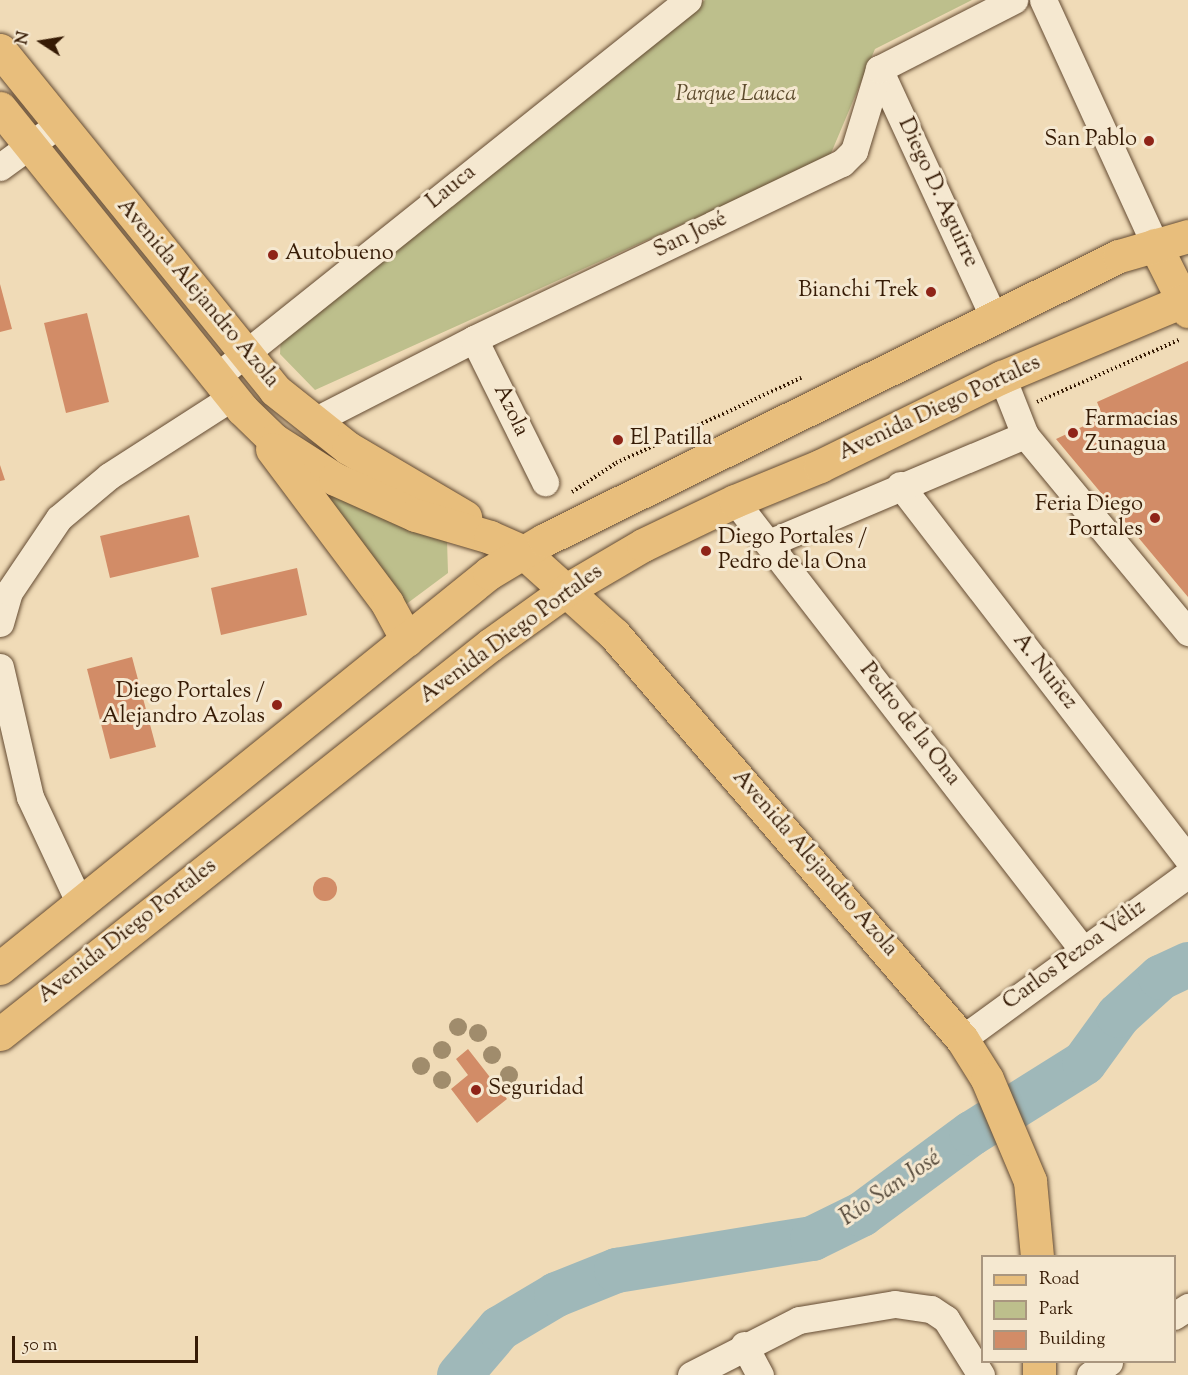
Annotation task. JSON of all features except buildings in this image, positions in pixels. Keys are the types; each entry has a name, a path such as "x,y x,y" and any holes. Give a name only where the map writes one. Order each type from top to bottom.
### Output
{"main road":[{"name":"Avenida Alejandro Azola","path":"0,50 243,355 275,390 312,422 348,448 465,517 490,537"},
{"name":"Avenida Alejandro Azola","path":"0,108 230,394 274,440 335,479 415,515 490,537 523,552 568,589 614,634 962,1039 987,1079 1030,1180 1036,1255"},
{"path":"0,968 81,906 489,573 523,552 1119,256 1188,236"},
{"path":"1155,245 1186,304"},
{"name":"Avenida Diego Portales","path":"0,1034 490,645 568,589 643,545 735,501 820,466 1002,377 1186,304"},
{"path":"230,394 387,603 407,640"}],"street":[{"name":"Lauca","path":"0,623 5,593 59,518 109,476 230,394 243,355 688,0"},
{"path":"879,69 1014,0"},
{"path":"1043,0 1155,245"},
{"name":"Diego D. Aguirre","path":"879,69 994,318"},
{"name":"San José","path":"312,422 474,339 842,164 854,151 879,69"},
{"path":"0,167 59,124"},
{"name":"Azola","path":"474,339 545,482"},
{"path":"1002,377 1020,423 1188,632"},
{"path":"769,543 900,485 1020,423"},
{"name":"A. Nuñez","path":"900,485 1188,859"},
{"name":"Pedro de la Ona","path":"735,501 1083,950"},
{"path":"0,667 30,797 81,906"},
{"name":"Carlos Pezoa Véliz","path":"962,1039 1188,874"},
{"path":"691,1375 744,1345 799,1320 895,1304 931,1309 946,1318 959,1335 981,1375"},
{"path":"744,1345 760,1375"},
{"path":"1090,1375 1108,1363"}],"path":[{"path":"1020,423 1188,336"}],"green space":[{"name":"Parque Lauca","path":"705,0 972,0 875,49 829,158 315,390 280,354 281,335"},
{"path":"320,488 447,540 448,573 405,605"}],"waterway":[{"name":"Río San José","path":"459,1375 499,1328 556,1294 616,1270 812,1238 861,1214 971,1133 1084,1062 1118,1015 1160,977 1188,964"}],"place":[{"name":"San Pablo","path":"1149,141"},
{"name":"Autobueno","path":"273,255"},
{"name":"Bianchi Trek","path":"931,292"},
{"name":"Farmacias Zunagua","path":"1073,433"},
{"name":"El Patilla","path":"618,440"},
{"name":"Feria Diego Portales","path":"1155,518"},
{"name":"Diego Portales / Pedro de la Ona","path":"706,551"},
{"name":"Diego Portales / Alejandro Azolas","path":"277,705"},
{"name":"Seguridad","path":"476,1090"}]}
